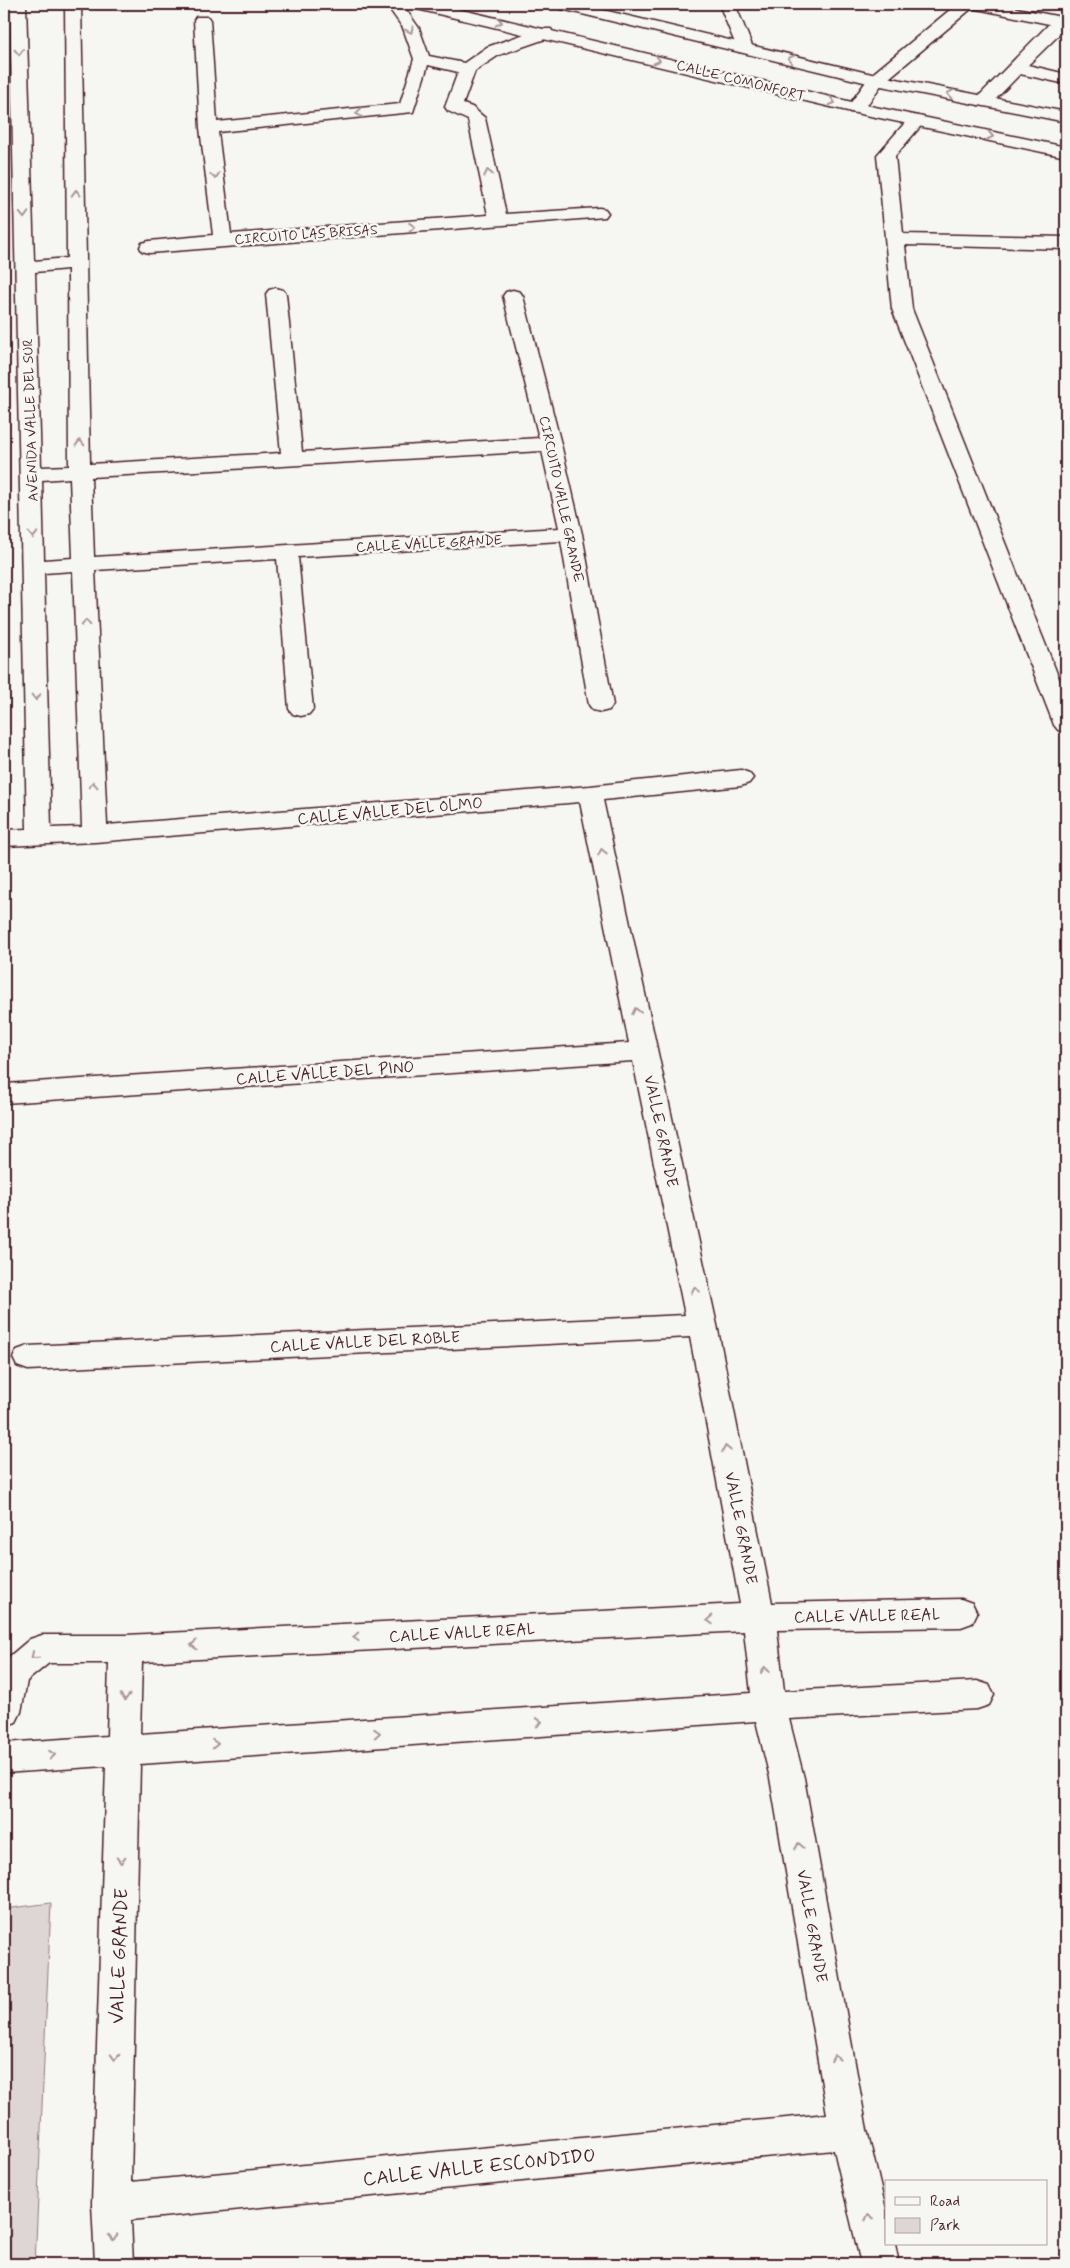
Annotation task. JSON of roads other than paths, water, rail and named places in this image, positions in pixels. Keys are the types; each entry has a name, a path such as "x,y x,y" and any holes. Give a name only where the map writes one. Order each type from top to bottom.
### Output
{"street":[{"name":"AVENIDA VALLE DEL SUR","path":"18,4 39,837"},
{"path":"73,4 80,471 95,834"},
{"path":"209,128 407,108 422,59 411,28 394,4"},
{"name":"CALLE COMONFORT","path":"417,4 856,108 1066,152"},
{"name":"CALLE COMONFORT","path":"559,4 876,80 1066,117"},
{"path":"727,4 744,48"},
{"path":"856,108 876,80 967,4"},
{"path":"975,4 1064,23"},
{"name":"CIRCUITO LAS BRISAS","path":"202,20 209,128 223,240 598,214"},
{"path":"984,101 1064,23"},
{"path":"498,221 476,118 466,111 454,107 467,70 493,51 545,33"},
{"path":"422,59 467,70"},
{"path":"1017,68 1066,79"},
{"path":"916,121 886,155 902,309 1066,725"},
{"path":"894,239 1066,244"},
{"path":"149,247 223,240"},
{"path":"25,267 77,263"},
{"path":"276,294 292,459"},
{"name":"CIRCUITO VALLE GRANDE","path":"513,296 572,534 601,705"},
{"path":"31,474 551,444"},
{"name":"CALLE VALLE GRANDE","path":"33,567 572,534"},
{"path":"287,552 301,709"},
{"name":"CALLE VALLE DEL OLMO","path":"4,838 95,834 590,794 741,778"},
{"name":"VALLE GRANDE","path":"590,794 702,1325 759,1617 769,1706 787,1778 848,2130 880,2264"},
{"name":"CALLE VALLE DEL PINO","path":"5,1094 645,1051"},
{"name":"CALLE VALLE DEL ROBLE","path":"28,1358 702,1325"},
{"name":"CALLE VALLE REAL","path":"4,1712 12,1674 42,1649 126,1649 759,1617 961,1613"},
{"name":"VALLE GRANDE","path":"114,2264 111,2203 126,1649"},
{"path":"4,1758 769,1706 977,1695"},
{"name":"CALLE VALLE ESCONDIDO","path":"111,2203 848,2130"}]}
